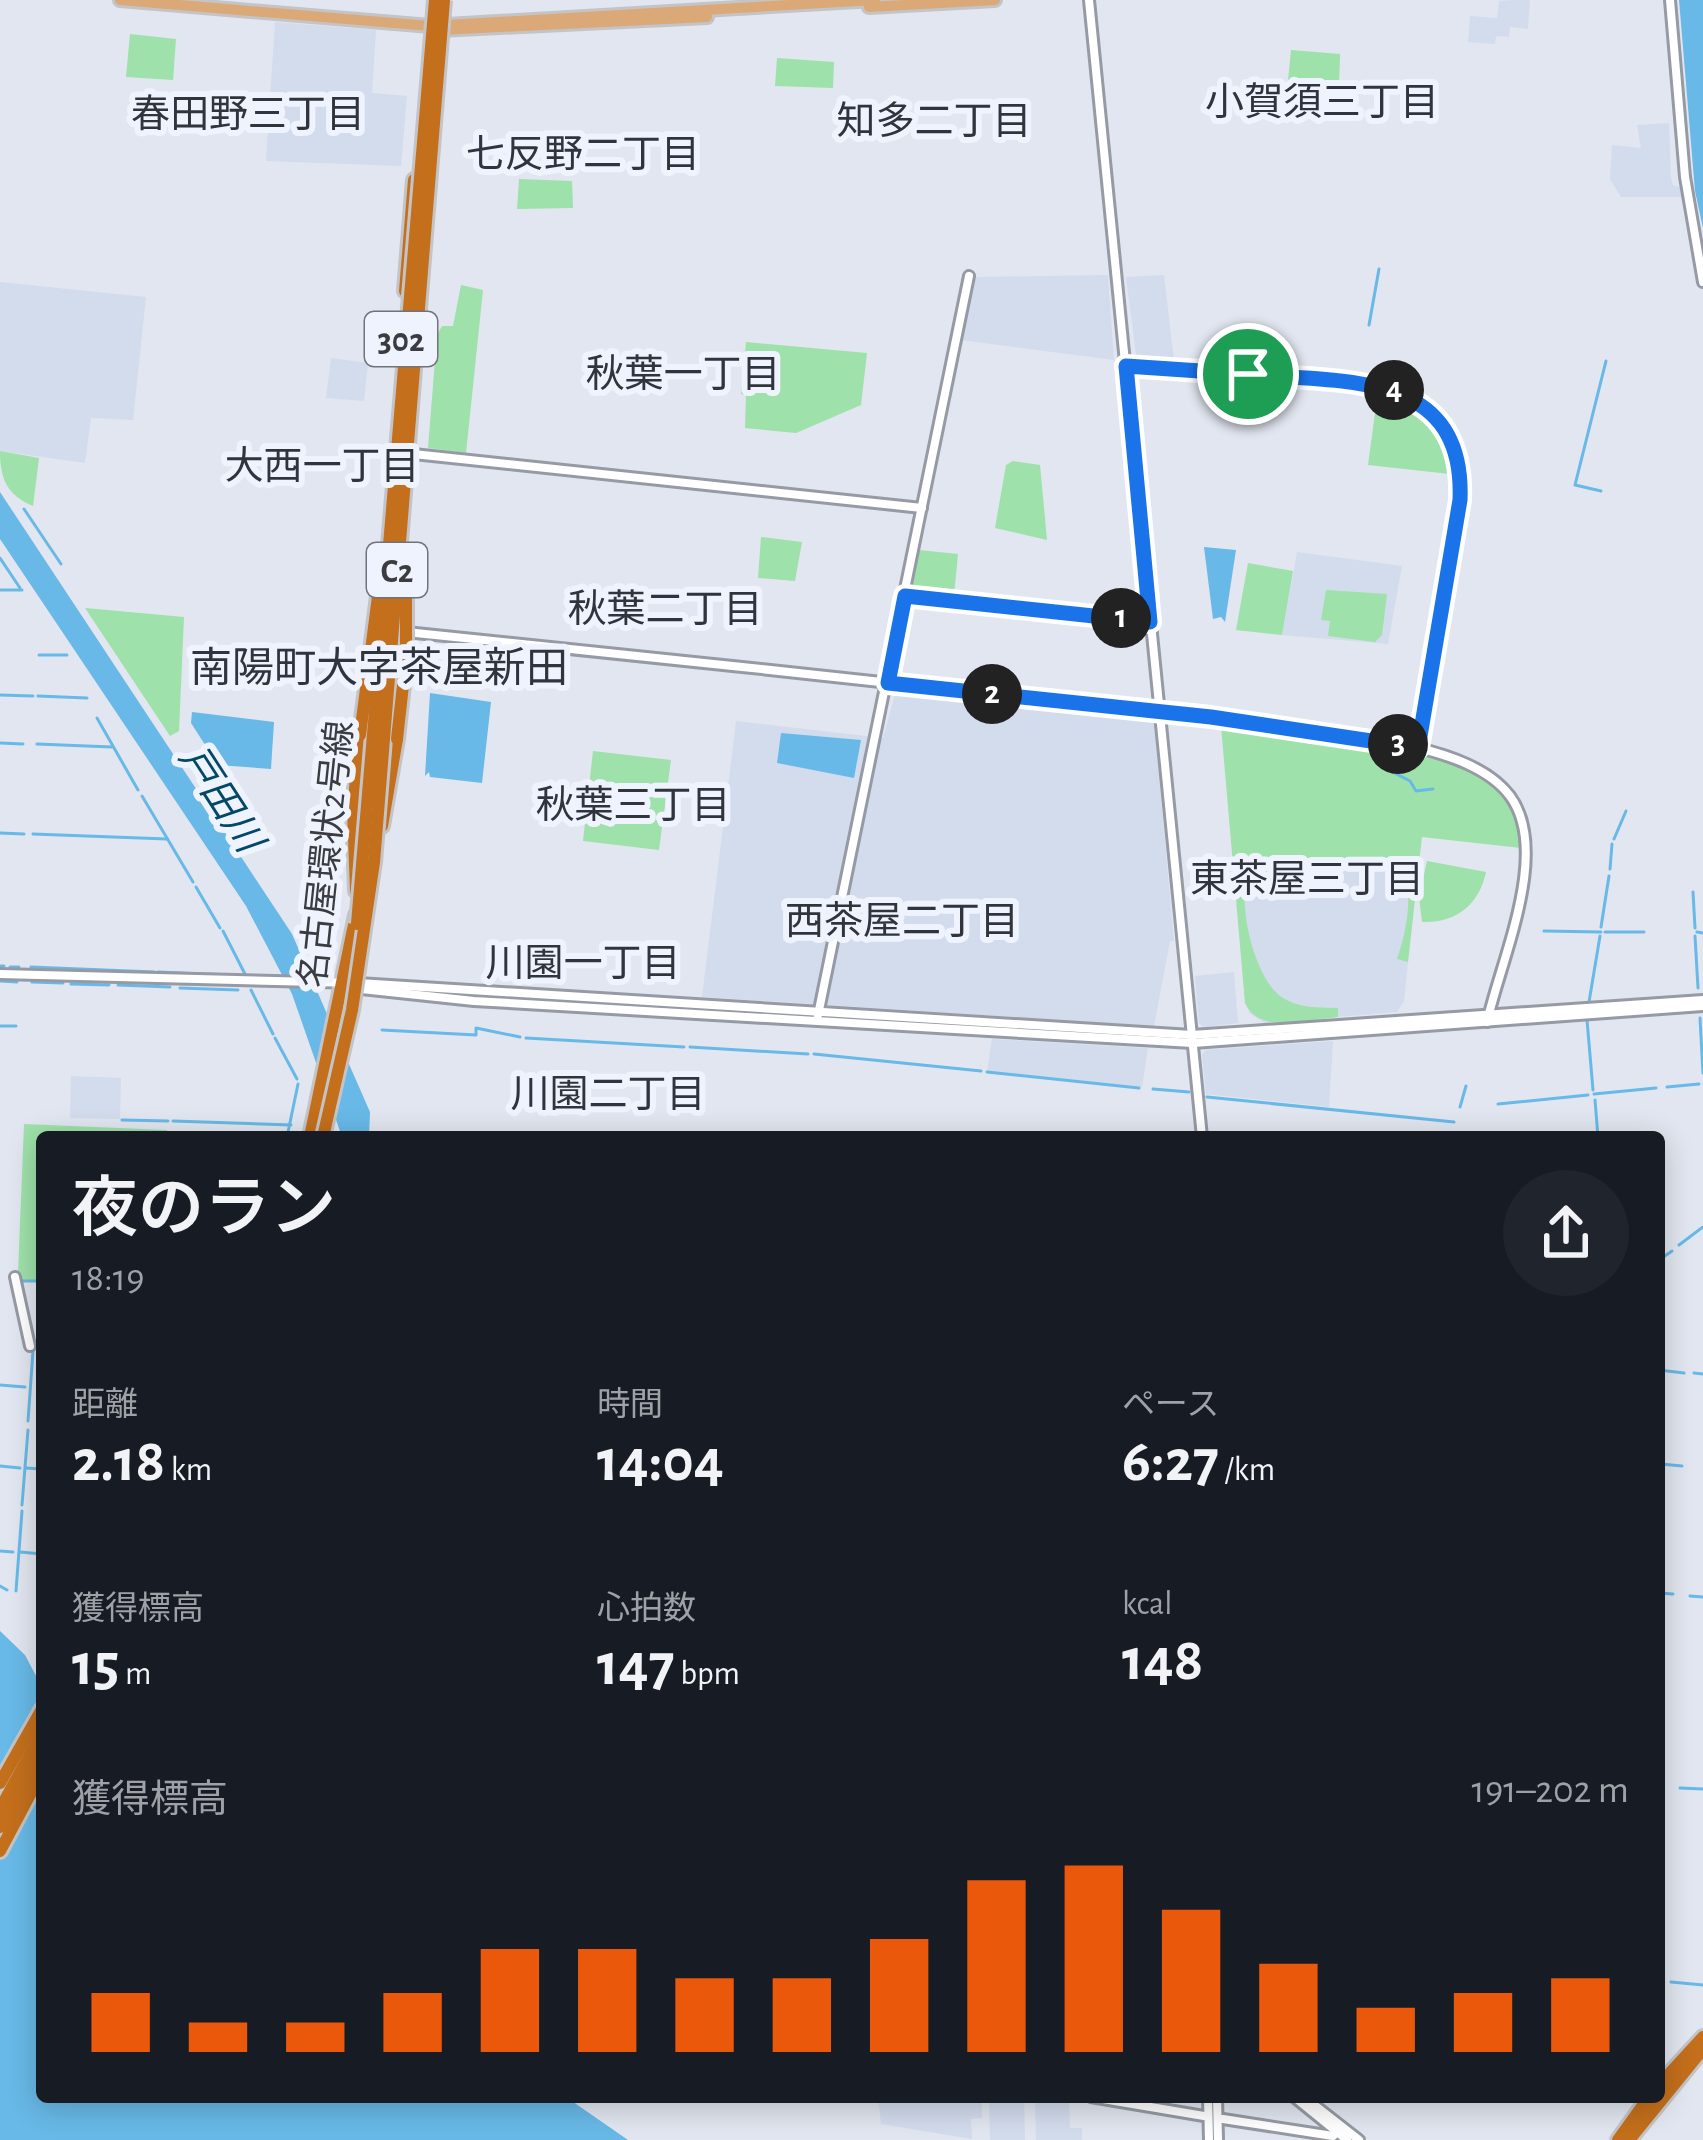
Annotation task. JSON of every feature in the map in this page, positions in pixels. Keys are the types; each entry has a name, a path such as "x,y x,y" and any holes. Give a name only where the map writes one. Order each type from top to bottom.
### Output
{"highway":[{"name":"名古屋環状2号線","path":"319,1131 337,1017 354,986 379,843 441,28 439,0"},
{"name":"C2","path":"320,1131 352,1010 374,862 409,447 439,0"},
{"name":"C2","path":"320,1131 359,905 394,457 439,0"},
{"name":"名古屋環状2号線","path":"320,1131 350,1036 376,631 420,125 441,28"},
{"path":"379,843 406,658 409,447"},
{"path":"357,898 353,810 394,457"},
{"path":"0,1783 36,1720"},
{"path":"0,1809 36,1743"},
{"path":"0,1827 36,1762"},
{"path":"0,1851 36,1783"},
{"path":"1665,2083 1703,2037"},
{"path":"1679,2067 1703,2049"},
{"path":"1615,2140 1647,2103"},
{"path":"1629,2140 1651,2103"}],"main road":[{"path":"119,0 441,28 875,0"},
{"path":"768,6 995,0"}],"street":[{"path":"1089,0 1201,1131"},
{"path":"1670,0 1685,177 1703,283"},
{"path":"818,1017 969,276"},
{"path":"1126,366 1364,382 1406,396 1439,424 1458,467 1460,500 1418,748"},
{"path":"394,457 409,447 430,455 922,508"},
{"path":"905,596 1150,622"},
{"path":"376,631 1160,712 1418,748 1491,776 1508,793 1526,826 1527,866 1488,1018"},
{"path":"0,974 354,986 1193,1039 1703,1003"},
{"path":"16,1281 30,1346"},
{"path":"1127,2103 1204,2116"},
{"path":"1213,2103 1214,2140"},
{"path":"1302,2103 1359,2140"},
{"path":"1311,2103 1347,2140"},
{"path":"1223,2119 1333,2136 1339,2129"}],"shaded area":[{"path":"1530,0 1528,29 1510,27 1509,37 1496,36 1495,44 1468,42 1470,16 1497,18 1499,1"},
{"path":"275,22 376,30 372,93 407,96 401,166 266,161"},
{"path":"1669,123 1671,179 1682,188 1682,197 1621,197 1610,179 1612,145 1641,148 1637,125"},
{"path":"1108,275 1114,360 961,340 975,277"},
{"path":"1164,275 1174,361 1137,362 1126,277"},
{"path":"0,282 146,297 133,420 91,418 85,463 0,451"},
{"path":"331,358 368,363 364,401 326,398"},
{"path":"1297,552 1402,566 1388,644 1282,635"},
{"path":"896,691 1154,720 1174,941 1170,941 1154,1026 702,997 736,721 883,738"},
{"path":"1229,816 1421,837 1404,1001 1397,1012 1265,1023 1249,1013"},
{"path":"1234,972 1238,1023 1204,1027 1199,1023 1195,976"},
{"path":"992,1039 1148,1048 1142,1087 987,1071"},
{"path":"1333,1041 1329,1107 1206,1094 1202,1055 1206,1050"},
{"path":"71,1076 121,1078 120,1119 70,1118"},
{"path":"879,2103 982,2103 982,2118 971,2119 972,2139 881,2124"},
{"path":"989,2103 1024,2103 1025,2140 990,2140"},
{"path":"1035,2103 1069,2103 1070,2128 1082,2128 1082,2140 1036,2140"}],"green space":[{"path":"130,34 176,39 173,80 126,77"},
{"path":"1291,50 1340,54 1339,87 1287,91"},
{"path":"777,58 834,62 833,88 775,86"},
{"path":"519,179 572,181 573,208 517,209"},
{"path":"461,285 483,290 466,453 428,448 437,335 442,326 453,326"},
{"path":"746,342 867,353 861,405 796,433 745,428 746,395 741,394"},
{"path":"1378,391 1405,403 1428,421 1443,445 1450,474 1368,465"},
{"path":"0,451 39,458 33,506 7,485"},
{"path":"1013,461 1040,465 1047,540 995,528 1006,465"},
{"path":"761,537 802,542 795,581 758,578"},
{"path":"919,550 958,554 954,596 912,588"},
{"path":"1248,563 1293,571 1282,635 1236,630"},
{"path":"1326,590 1387,594 1382,635 1375,642 1328,636 1330,621 1321,620"},
{"path":"85,608 184,617 179,731 170,736"},
{"path":"1221,726 1366,743 1472,773 1501,795 1513,816 1521,848 1422,837 1408,962 1397,959 1408,895 1398,859 1304,858 1252,865 1245,894 1249,934 1272,988 1290,1002 1338,1008 1338,1017 1286,1023 1261,1019 1245,1003"},
{"path":"593,751 671,760 659,850 583,841"},
{"path":"1427,861 1486,872 1472,903 1445,919 1422,922 1419,897"},
{"path":"24,1124 167,1130 36,1131 36,1280 19,1280"}],"water":[{"path":"1679,0 1703,0 1703,228 1695,191"},
{"path":"0,492 292,934 370,1112 369,1131 340,1131 292,994 246,906 0,539"},
{"path":"1204,547 1236,550 1225,622 1221,617 1213,619"},
{"path":"430,693 491,702 482,783 430,777 429,772 425,776"},
{"path":"192,712 274,722 271,769 218,765 191,723"},
{"path":"781,733 861,740 854,778 777,763"},
{"path":"0,1631 25,1655 36,1676 36,2103 575,2103 628,2140 0,2140"}],"waterway":[{"path":"1369,325 1379,269"},
{"path":"1601,491 1575,485 1606,361"},
{"path":"24,509 61,564"},
{"path":"0,558 20,588"},
{"path":"0,590 22,590"},
{"path":"39,655 67,655"},
{"path":"0,695 33,696"},
{"path":"38,696 87,698"},
{"path":"97,718 138,790"},
{"path":"0,743 23,744"},
{"path":"37,744 112,747"},
{"path":"1383,767 1410,781 1416,791 1433,789"},
{"path":"142,796 193,882"},
{"path":"1614,839 1626,811"},
{"path":"0,833 24,834"},
{"path":"33,834 167,839"},
{"path":"1610,869 1612,844"},
{"path":"1601,927 1609,876"},
{"path":"196,887 220,928"},
{"path":"1693,892 1695,928"},
{"path":"223,931 245,974"},
{"path":"1544,931 1601,932"},
{"path":"1605,932 1644,932"},
{"path":"1697,932 1703,933"},
{"path":"1589,1002 1600,936"},
{"path":"1695,936 1698,988"},
{"path":"10,967 19,967"},
{"path":"31,967 154,972"},
{"path":"158,972 203,974"},
{"path":"207,974 241,976"},
{"path":"0,981 17,982"},
{"path":"32,982 63,983"},
{"path":"71,984 109,985"},
{"path":"118,985 170,987"},
{"path":"180,988 238,990"},
{"path":"251,990 273,1034"},
{"path":"1700,1018 1703,1073"},
{"path":"1587,1020 1593,1090"},
{"path":"0,1026 16,1026"},
{"path":"382,1030 476,1035 476,1028 520,1037"},
{"path":"275,1038 297,1079"},
{"path":"526,1038 684,1047"},
{"path":"690,1047 808,1054"},
{"path":"814,1054 981,1071"},
{"path":"987,1072 1139,1088"},
{"path":"288,1131 298,1084"},
{"path":"1667,1087 1699,1084"},
{"path":"1460,1107 1466,1086"},
{"path":"1594,1094 1656,1088"},
{"path":"1153,1089 1189,1092"},
{"path":"1498,1104 1588,1095"},
{"path":"1207,1097 1454,1122"},
{"path":"1595,1100 1598,1131"},
{"path":"122,1120 168,1121"},
{"path":"173,1121 291,1125"},
{"path":"1679,1245 1703,1227"},
{"path":"1665,1256 1672,1251"},
{"path":"20,1281 36,1281"},
{"path":"28,1421 33,1351"},
{"path":"1665,1371 1684,1373"},
{"path":"1694,1373 1703,1374"},
{"path":"0,1385 25,1387"},
{"path":"22,1505 28,1430"},
{"path":"1665,1464 1682,1466"},
{"path":"0,1466 20,1468"},
{"path":"26,1468 36,1469"},
{"path":"16,1591 22,1511"},
{"path":"0,1551 13,1552"},
{"path":"20,1552 36,1553"},
{"path":"0,1586 7,1590"},
{"path":"1665,1593 1673,1594"},
{"path":"1690,1596 1703,1597"},
{"path":"1680,1788 1703,1789"},
{"path":"1671,1982 1703,1985"}],"district":[{"name":"小賀須三丁目","path":"1322,101"},
{"name":"春田野三丁目","path":"248,113"},
{"name":"知多二丁目","path":"934,120"},
{"name":"七反野二丁目","path":"583,153"},
{"name":"秋葉一丁目","path":"683,373"},
{"name":"大西一丁目","path":"322,465"},
{"name":"秋葉二丁目","path":"665,608"},
{"name":"南陽町大字茶屋新田","path":"379,667"},
{"name":"秋葉三丁目","path":"633,804"},
{"name":"東茶屋三丁目","path":"1307,878"},
{"name":"西茶屋二丁目","path":"902,920"},
{"name":"川園一丁目","path":"583,962"},
{"name":"川園二丁目","path":"608,1093"}],"route":[{"path":"1126,366 1248,374 1388,388 1432,416 1451,444 1460,477 1460,500 1418,748 1211,717 888,683 905,596 1150,622 1126,366"}],"water label":[{"name":"戸田川","path":"222,798"}]}
